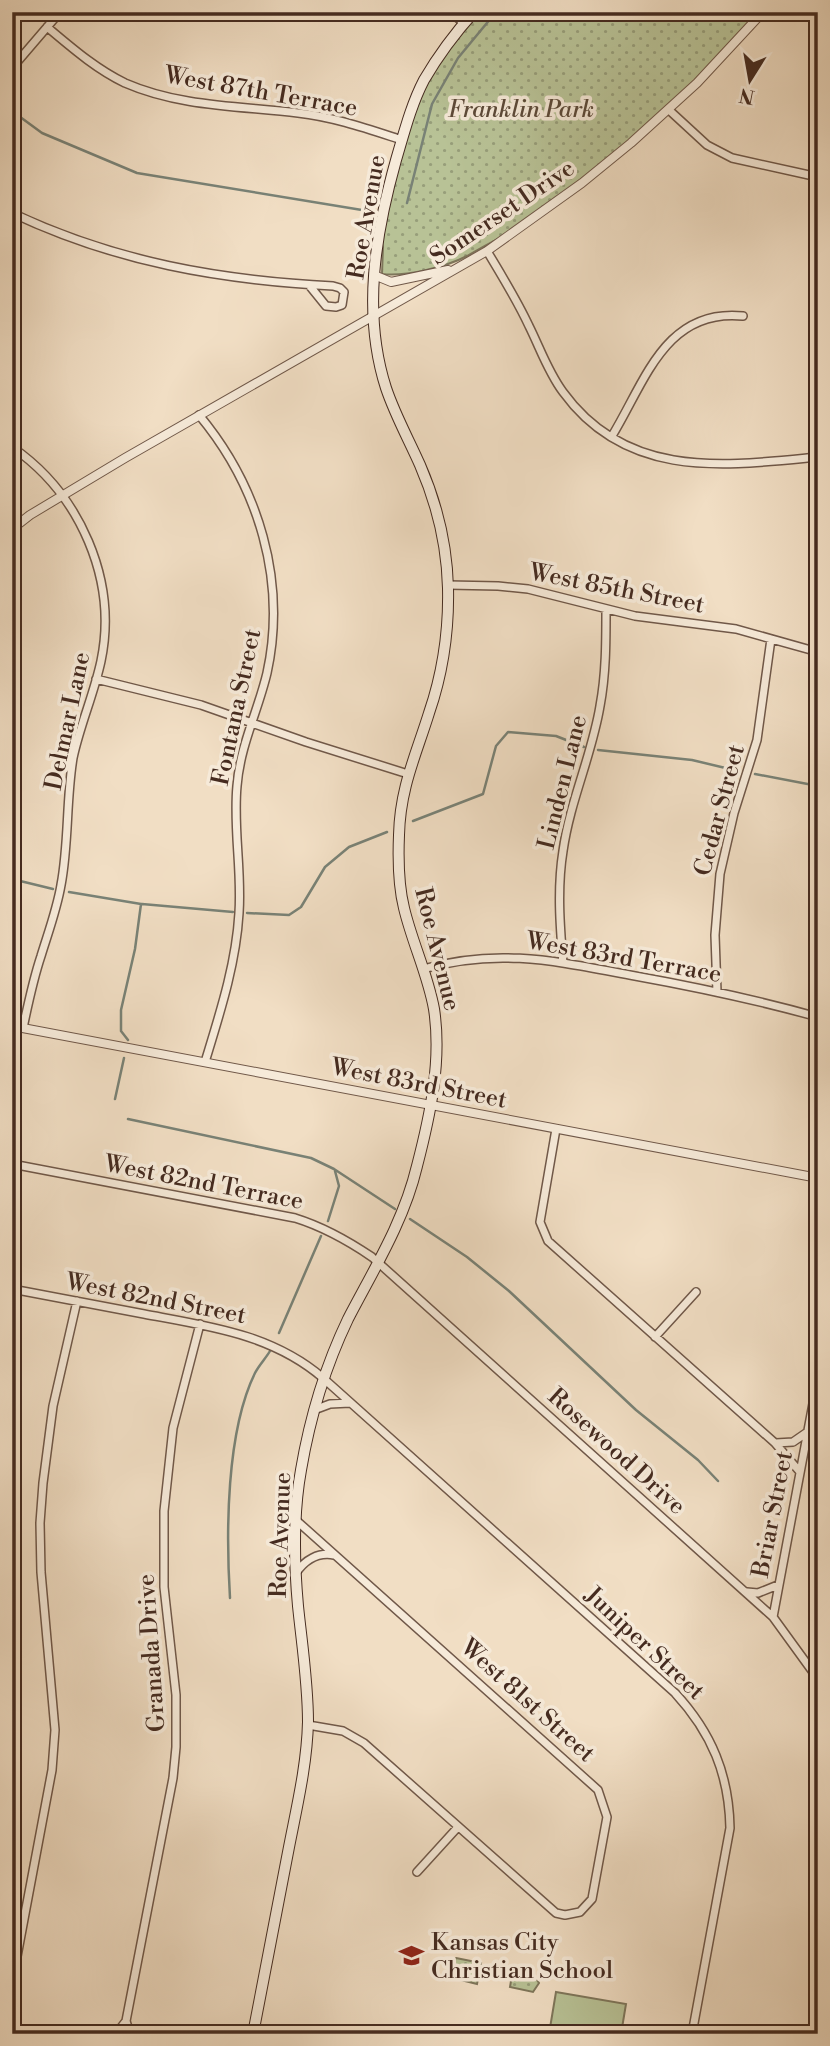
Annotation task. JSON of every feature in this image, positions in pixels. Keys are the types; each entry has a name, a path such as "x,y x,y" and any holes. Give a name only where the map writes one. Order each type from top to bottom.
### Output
{"main road":[{"name":"Roe Avenue","path":"253,2034 302,1779 308,1725 307,1684 296,1573 296,1521 301,1472 323,1378 347,1322 379,1263 408,1199 418,1165 435,1069 436,1031 430,993 404,909 400,883 399,828 408,774 438,682 447,634 448,585 440,524 426,481 387,391 376,354 373,275 379,233 412,108 423,83 443,51 474,12"}],"street":[{"path":"12,68 60,12"},
{"path":"450,12 464,23"},
{"name":"Somerset Drive","path":"12,529 61,496 199,415 487,251 582,183 669,110 763,12"},
{"name":"West 87th Terrace","path":"47,27 111,76 154,93 186,101 321,116 402,140"},
{"path":"669,110 707,145 732,159 818,177"},
{"path":"12,213 74,240 151,263 211,275 340,288 344,292 342,304 330,307 309,285"},
{"path":"487,251 514,296 548,369 563,392 586,418 612,436 643,452 678,462 697,464 732,465 818,457"},
{"path":"373,275 391,282 458,268"},
{"path":"612,436 654,360 674,336 701,320 726,314 743,316"},
{"name":"Fontana Street","path":"199,415 219,441 248,493 259,522 270,571 273,627 263,687 240,763 236,792 240,891 237,935 224,999 205,1062"},
{"name":"Delmar Lane","path":"12,447 43,473 80,522 94,552 100,576 104,626 100,663 73,758 61,886 30,993 23,1028"},
{"name":"West 85th Street","path":"448,585 527,589 606,610 736,629 818,652"},
{"name":"Linden Lane","path":"563,963 560,912 562,854 572,803 592,743 600,707 606,610"},
{"name":"Cedar Street","path":"717,992 715,935 720,874 734,813 764,709 771,639"},
{"path":"96,679 179,699 408,774"},
{"name":"West 83rd Terrace","path":"423,969 447,962 491,956 518,956 717,992 818,1017"},
{"name":"West 83rd Street","path":"12,1027 818,1178"},
{"path":"556,1129 542,1204 540,1222 543,1231 557,1250 775,1443 800,1472"},
{"name":"West 82nd Terrace","path":"12,1164 295,1218 337,1234 379,1263"},
{"name":"Rosewood Drive","path":"379,1263 747,1592 773,1617 814,1666 818,1679"},
{"name":"West 82nd Street","path":"12,1289 244,1334 283,1350 323,1378"},
{"path":"655,1337 696,1292"},
{"path":"12,1983 52,1770 55,1730 41,1572 40,1523 53,1406 77,1301"},
{"name":"Granada Drive","path":"126,2021 176,1747 176,1695 164,1587 164,1511 173,1428 200,1324"},
{"name":"Briar Street","path":"773,1617 818,1377"},
{"name":"Juniper Street","path":"323,1378 676,1693 705,1730 727,1786 730,1828 692,2034"},
{"path":"314,1410 330,1404 351,1404"},
{"path":"775,1443 793,1442 802,1438 808,1430"},
{"name":"West 81st Street","path":"296,1521 598,1790 605,1807 606,1829 592,1899 580,1912 565,1915 556,1913 458,1827"},
{"path":"296,1573 304,1563 315,1556 329,1554 338,1557"},
{"path":"747,1592 758,1593 778,1584"},
{"path":"308,1725 336,1729 357,1738 458,1827 417,1872"},
{"path":"116,2034 126,2021"},
{"path":"126,2021 130,2034"},
{"path":"12,2028 42,2034"}],"green space":[{"name":"Franklin Park","path":"474,12 763,12 669,110 515,231 448,264 413,273 382,274 383,247 379,233 423,83"},
{"path":"456,1958 481,1963 477,1984 445,1976"},
{"path":"512,1975 537,1980 539,1983 533,1992 510,1987"},
{"path":"556,1992 626,2004 621,2034 549,2034"}],"waterway":[{"path":"407,203 432,104 458,58 496,12"},
{"path":"12,111 42,133 137,173 368,211"},
{"path":"413,821 483,794 496,746 508,732 556,736 584,747"},
{"path":"598,750 692,760 738,771"},
{"path":"755,774 818,786"},
{"path":"247,913 289,915 301,907 325,867 349,847 387,832"},
{"path":"12,879 53,889"},
{"path":"69,892 141,904 135,949 121,1010 121,1031 128,1040"},
{"path":"142,904 233,912"},
{"path":"115,1099 124,1058"},
{"path":"128,1119 311,1158 334,1169 395,1209"},
{"path":"328,1221 339,1186 335,1171"},
{"path":"410,1219 467,1257 509,1291 636,1410 698,1460 718,1481"},
{"path":"279,1333 321,1236"},
{"path":"230,1598 228,1544 233,1453 245,1397 255,1373 270,1351"}],"place":[{"name":"Kansas City Christian School","path":"411,1956"}]}
